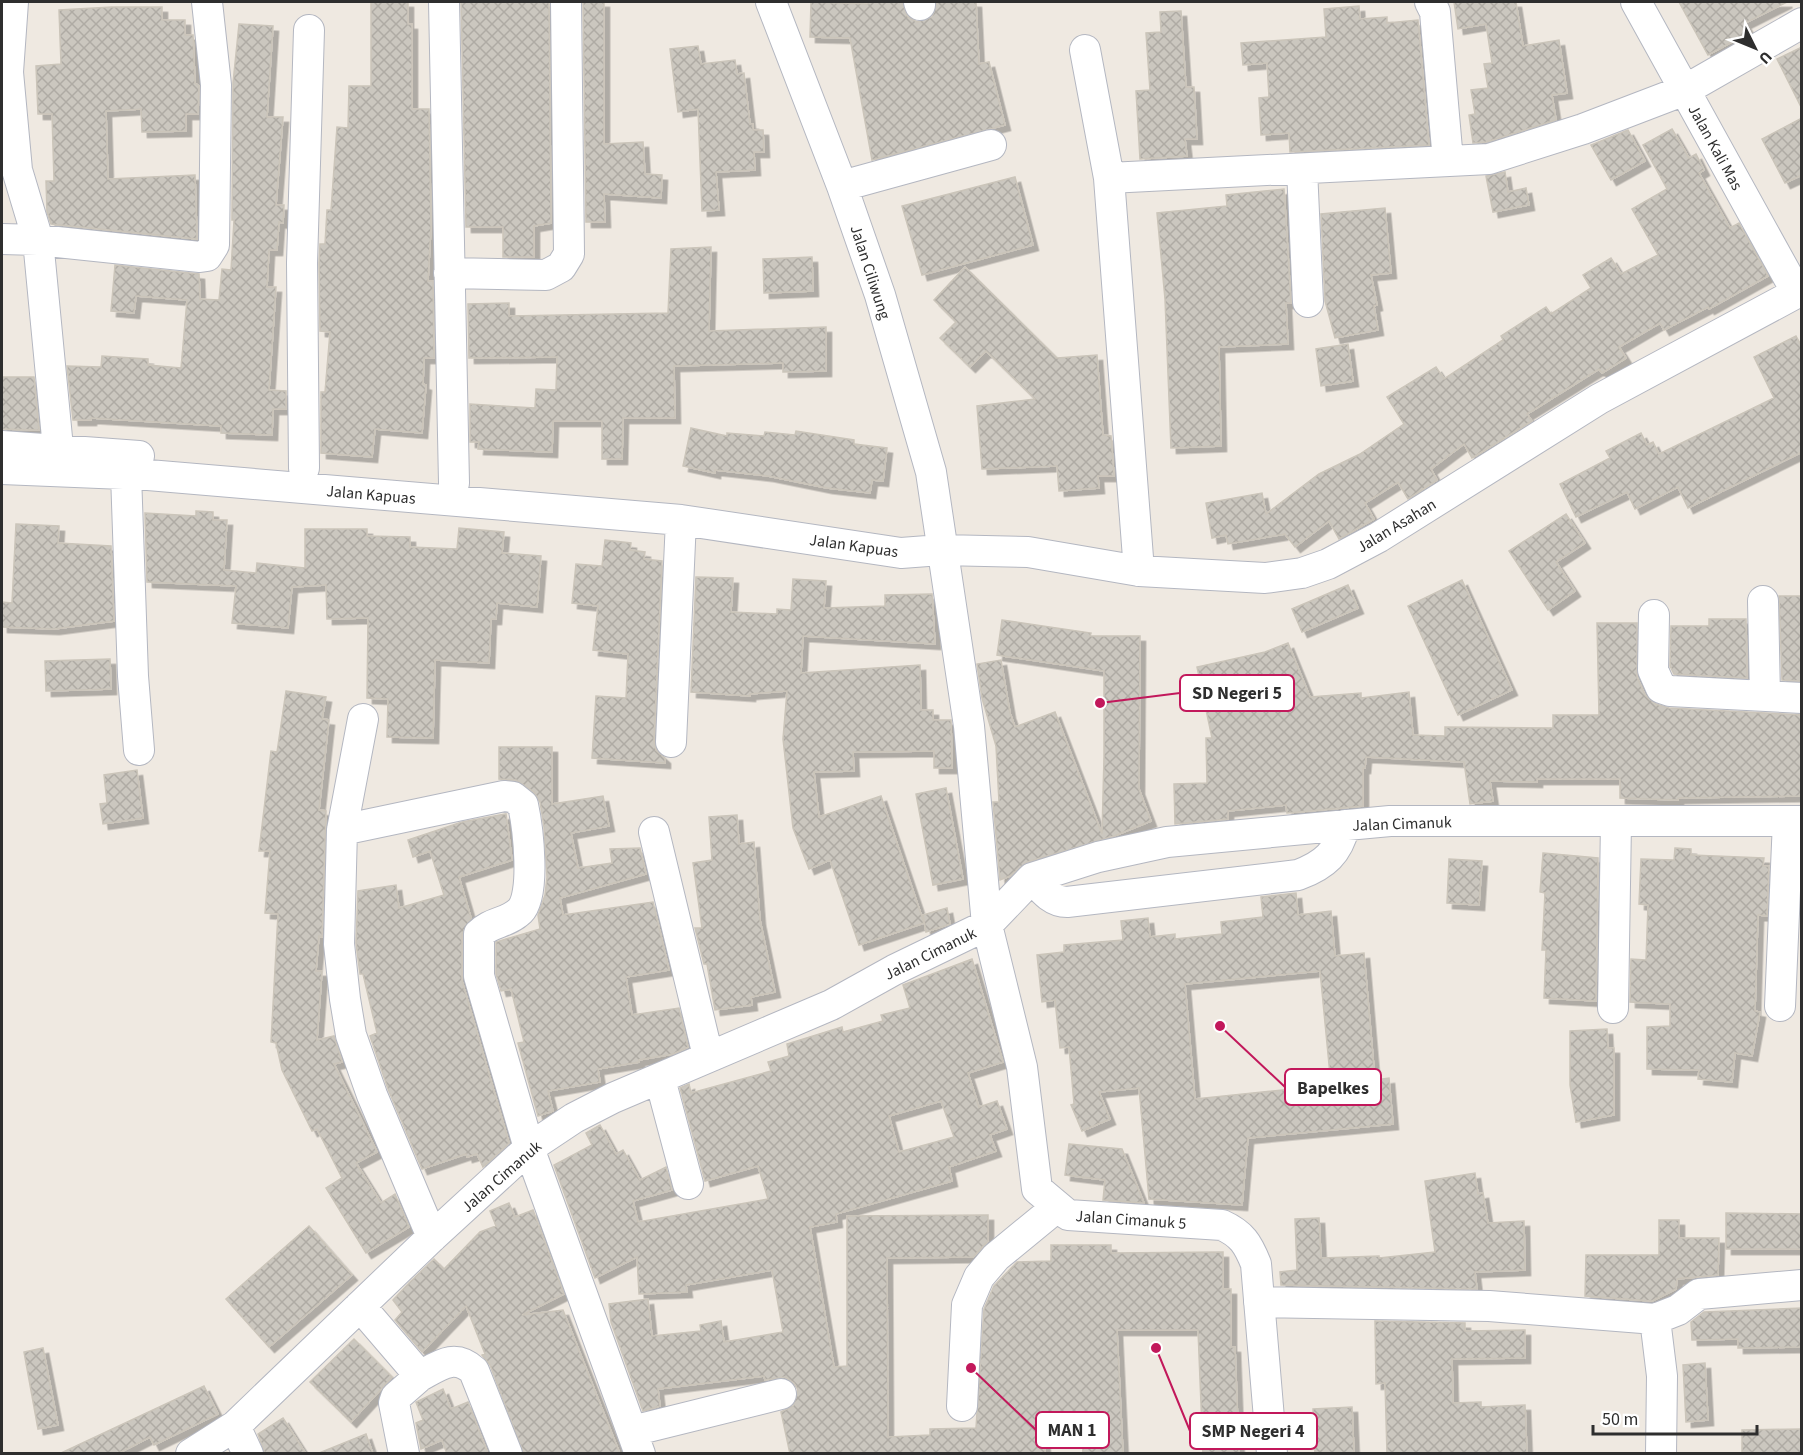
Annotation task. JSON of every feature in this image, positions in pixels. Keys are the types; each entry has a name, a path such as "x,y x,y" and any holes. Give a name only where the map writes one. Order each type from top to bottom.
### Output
{"street":[{"path":"13,2 8,72 17,170 38,240 58,448"},
{"path":"2,239 38,240 192,257 200,257 211,252 214,245 216,85 207,2"},
{"path":"444,2 454,483"},
{"path":"449,273 546,275 561,267 569,254 566,2"},
{"name":"Jalan Ciliwung","path":"771,2 842,186 880,295 931,472 969,726 987,925"},
{"path":"1430,2 1435,12 1448,161"},
{"name":"Jalan Kali Mas","path":"1636,2 1799,291"},
{"path":"1109,178 1489,159 1583,129 1685,90 1802,23"},
{"path":"304,468 302,263 309,30"},
{"path":"1085,51 1109,178 1138,571"},
{"path":"842,186 991,145"},
{"path":"1302,169 1308,302"},
{"name":"Jalan Asahan","path":"941,550 1028,552 1138,571 1265,578 1302,573 1329,564 1379,537 1616,389 1799,291"},
{"name":"Jalan Kapuas","path":"2,446 58,448 581,492 903,535 941,550"},
{"name":"Jalan Kapuas","path":"2,469 126,474 681,520 901,553 941,550"},
{"path":"126,474 133,675 139,750"},
{"path":"671,742 681,520"},
{"path":"1763,601 1765,696"},
{"path":"1654,615 1653,670 1661,688 1670,691 1802,698"},
{"path":"363,719 342,830 339,944 351,1035 391,1146 432,1237"},
{"path":"342,830 504,796 513,797 523,805 529,885 527,900 520,911 509,919 485,928 479,934 479,976 530,1148 636,1442 782,1394"},
{"name":"Jalan Cimanuk","path":"190,1454 236,1426 432,1237 530,1148 574,1118 613,1098 831,1005 894,970 987,925 1032,878 1098,857 1167,842 1390,821 1795,821"},
{"path":"1780,1006 1795,821"},
{"path":"1613,1008 1617,822"},
{"path":"1032,878 1050,897 1059,902 1067,902 1299,875 1319,868 1334,854 1345,825"},
{"path":"654,831 708,1056"},
{"name":"Jalan Cimanuk 5","path":"987,925 1022,1067 1037,1189 1068,1215 1222,1225 1238,1232 1247,1242 1256,1264 1272,1454"},
{"path":"660,1079 688,1184"},
{"path":"962,1406 968,1305 979,1277 996,1257 1057,1207"},
{"path":"1259,1302 1489,1306 1655,1319 1678,1310 1699,1294 1802,1285"},
{"path":"360,1306 420,1376"},
{"path":"1655,1319 1662,1376 1661,1454"},
{"path":"404,1454 394,1403 396,1397 420,1376 451,1360 465,1363 474,1371 507,1454"},
{"path":"236,1426 248,1454"}],"building":[{"path":"371,2 408,2 408,24 412,24 412,109 429,109 431,227 428,281 433,281 434,358 424,358 423,384 426,385 422,433 375,429 372,457 321,453 321,392 325,392 330,332 320,331 319,263 320,244 325,244 327,210 331,210 337,127 348,128 349,86 371,86"},
{"path":"461,2 549,2 551,223 534,226 534,257 503,257 503,227 466,227"},
{"path":"583,2 604,2 604,144 643,142 645,174 662,175 661,198 604,194 605,222 586,222"},
{"path":"811,2 868,4 868,2 902,2 908,17 917,22 932,17 937,2 976,2 979,64 989,62 1005,125 872,160 850,38 810,37"},
{"path":"1454,2 1516,2 1523,46 1559,40 1567,93 1552,95 1556,120 1486,142 1473,143 1469,115 1475,114 1471,90 1488,88 1484,64 1492,63 1486,24 1458,29"},
{"path":"1679,2 1787,2 1745,23 1750,32 1708,55"},
{"path":"1359,6 1360,19 1387,17 1387,23 1418,20 1429,145 1290,152 1289,133 1261,135 1259,98 1269,97 1267,63 1243,65 1241,43 1326,37 1324,9"},
{"path":"162,7 162,20 185,20 185,35 193,35 195,83 199,86 198,114 186,114 186,131 142,132 141,109 106,111 108,179 195,175 197,239 51,224 47,212 46,181 54,181 52,114 38,114 36,66 61,64 59,10"},
{"path":"1181,11 1186,87 1194,87 1197,139 1185,139 1187,156 1140,159 1136,91 1150,90 1146,33 1161,32 1160,12"},
{"path":"239,24 273,26 267,117 283,117 276,205 284,205 283,223 279,222 277,250 269,250 267,287 276,287 269,390 286,391 286,409 273,409 272,435 221,433 221,426 91,418 91,420 73,420 67,366 101,367 102,356 148,359 148,365 181,368 187,300 136,296 134,313 111,311 115,265 199,274 200,299 219,300 222,269 231,270 234,220 232,220 233,83"},
{"path":"698,46 701,64 735,60 737,74 744,73 750,124 753,124 753,130 763,130 764,152 754,152 755,170 716,172 719,210 702,211 698,109 678,112 670,49"},
{"path":"1802,47 1802,109 1777,59"},
{"path":"1802,118 1802,175 1785,183 1762,139"},
{"path":"1672,129 1689,158 1696,154 1704,170 1699,173 1730,228 1739,223 1768,276 1709,309 1708,307 1664,330 1660,323 1619,347 1626,358 1602,373 1599,369 1527,414 1532,421 1472,458 1464,444 1431,469 1437,480 1408,499 1398,482 1365,503 1374,519 1339,539 1329,521 1295,547 1285,534 1228,544 1226,535 1212,538 1206,503 1262,493 1266,514 1319,474 1360,454 1404,424 1387,397 1436,367 1444,379 1503,340 1501,336 1546,307 1551,314 1591,288 1583,275 1611,258 1621,274 1658,255 1632,209 1667,189 1643,145"},
{"path":"1628,130 1645,161 1611,180 1591,145"},
{"path":"1505,172 1508,192 1526,188 1529,205 1493,212 1486,176"},
{"path":"1015,177 1033,245 922,275 902,206"},
{"path":"1284,189 1291,303 1286,303 1288,344 1219,347 1221,446 1171,448 1165,299 1157,213 1227,206 1226,195"},
{"path":"1385,208 1391,273 1371,275 1377,305 1374,306 1378,330 1335,338 1325,301 1321,214"},
{"path":"711,247 709,331 826,327 826,371 783,372 783,363 674,366 675,418 623,418 622,459 602,459 602,421 553,421 552,452 478,449 479,442 470,442 470,404 535,408 536,389 556,390 557,357 469,358 468,304 509,303 509,316 668,313 671,249"},
{"path":"812,257 813,291 764,293 763,259"},
{"path":"965,267 1057,358 1097,355 1103,435 1111,436 1114,476 1098,476 1099,488 1059,491 1057,466 982,469 977,406 1035,399 986,351 970,367 940,338 956,322 934,300"},
{"path":"1796,336 1802,347 1802,452 1688,508 1678,487 1635,509 1627,492 1576,517 1560,484 1610,458 1606,451 1641,433 1647,445 1653,442 1659,454 1774,398 1754,357"},
{"path":"1348,344 1353,381 1321,386 1316,349"},
{"path":"2,377 34,377 39,430 2,429"},
{"path":"691,428 727,436 727,433 764,436 765,432 795,435 796,431 854,440 854,444 887,448 883,481 872,480 870,493 827,488 768,476 715,470 715,473 683,466"},
{"path":"196,511 213,512 213,520 227,520 224,570 256,573 257,563 305,568 305,529 367,529 367,536 410,537 410,547 457,549 459,528 504,532 502,553 541,556 537,607 497,603 496,619 491,619 489,663 435,660 433,738 387,737 388,699 367,698 368,618 327,619 326,585 292,587 288,628 232,623 236,586 147,582 145,513 196,516"},
{"path":"1566,514 1585,543 1556,562 1575,591 1548,610 1509,551"},
{"path":"16,524 59,526 58,543 111,546 114,621 54,629 2,627 2,602 12,603"},
{"path":"605,540 631,543 630,550 645,552 644,559 662,561 654,741 656,750 665,758 665,763 592,758 596,696 626,698 628,654 593,650 598,606 572,603 576,564 602,566"},
{"path":"696,577 733,578 731,612 777,614 777,609 791,610 793,579 826,581 824,608 885,606 885,595 932,594 935,644 803,636 801,673 920,665 921,710 933,710 933,720 951,720 952,768 934,768 934,751 853,752 854,771 814,772 819,817 881,796 924,923 859,945 830,860 809,869 793,828 783,739 787,691 750,694 750,696 691,692"},
{"path":"1462,580 1512,690 1458,715 1408,606"},
{"path":"1348,585 1358,608 1302,632 1292,609"},
{"path":"1779,596 1802,596 1802,681 1782,680"},
{"path":"1709,619 1746,619 1747,678 1674,674 1670,666 1671,626 1709,626"},
{"path":"1002,620 1091,633 1090,636 1140,636 1139,789 1151,821 1114,836 1027,862 1010,876 1000,880 993,802 999,802 996,746 982,698 977,664 1001,660 1010,713 1015,727 1055,712 1102,834 1104,757 1104,671 997,655"},
{"path":"1597,623 1637,623 1637,677 1645,695 1656,704 1669,708 1802,715 1802,796 1678,798 1678,800 1620,798 1620,779 1537,779 1537,782 1490,781 1493,801 1470,804 1464,762 1366,757 1365,768 1363,768 1363,806 1287,813 1286,805 1228,811 1228,819 1175,824 1174,784 1207,783 1206,738 1212,738 1197,667 1265,652 1288,643 1310,697 1361,693 1361,698 1409,692 1413,735 1445,736 1445,727 1553,728 1553,715 1599,715"},
{"path":"110,659 111,689 46,691 45,661"},
{"path":"286,691 326,697 322,719 329,720 319,810 326,811 322,937 319,936 316,971 322,971 317,1040 334,1036 342,1062 334,1064 377,1152 356,1163 381,1203 395,1194 409,1227 366,1253 326,1188 342,1178 317,1129 312,1131 282,1070 276,1043 271,1042 278,914 265,913 270,851 259,851 271,751 277,752"},
{"path":"499,747 552,747 552,804 603,796 609,826 571,833 578,868 612,863 610,849 640,848 646,874 560,898 563,915 653,902 669,970 626,977 632,1015 679,1008 688,1047 673,1054 598,1069 600,1082 548,1091 553,1111 538,1116 518,1043 524,1042 511,989 501,991 496,974 496,942 540,929 538,915 545,895 547,877 544,827 540,802 534,792 516,780 499,779"},
{"path":"137,770 143,818 103,824 100,804 107,803 104,775"},
{"path":"946,788 963,879 933,885 916,794"},
{"path":"506,814 512,860 459,877 471,918 462,934 462,981 509,1143 483,1167 477,1154 467,1157 466,1154 422,1169 388,1089 370,1036 377,1033 363,974 360,974 356,943 358,891 396,885 399,908 444,895 430,851 413,857 408,840 462,822"},
{"path":"737,815 739,844 754,842 760,920 775,992 751,997 752,1005 715,1010 707,964 704,964 695,928 702,928 693,863 712,860 709,817"},
{"path":"1675,848 1691,849 1691,855 1764,858 1763,866 1769,866 1767,916 1758,915 1755,1011 1760,1012 1752,1056 1735,1053 1732,1082 1698,1079 1699,1070 1647,1069 1647,1027 1670,1026 1670,1004 1630,1002 1631,959 1646,960 1648,905 1639,904 1641,859 1674,860"},
{"path":"1543,853 1598,858 1596,1001 1544,998 1546,950 1542,950 1545,893 1540,892"},
{"path":"1449,859 1482,861 1479,905 1447,903"},
{"path":"1296,893 1298,915 1331,911 1335,956 1364,953 1375,1080 1389,1078 1393,1124 1248,1138 1242,1205 1149,1199 1139,1088 1099,1092 1110,1119 1082,1131 1071,1105 1074,1104 1069,1047 1060,1048 1055,1000 1042,1002 1037,955 1064,952 1064,945 1123,940 1121,921 1148,918 1150,937 1175,934 1175,939 1222,934 1221,922 1263,917 1261,897","holes":["1320,971 1331,1085 1195,1099 1185,984"]},
{"path":"947,908 950,924 926,932 923,915"},
{"path":"972,959 1003,1062 968,1073 979,1107 997,1101 1007,1129 990,1135 996,1151 949,1167 952,1181 836,1214 837,1222 810,1227 834,1367 847,1366 847,1216 988,1215 988,1241 973,1257 887,1258 888,1437 930,1435 930,1429 976,1428 984,1309 994,1286 1017,1262 1051,1261 1051,1245 1111,1245 1111,1253 1223,1252 1223,1289 1231,1289 1231,1347 1235,1347 1239,1454 1203,1454 1198,1330 1117,1330 1123,1454 1083,1454 1082,1425 1044,1425 1045,1454 790,1454 781,1412 793,1406 798,1390 794,1383 785,1377 765,1380 764,1376 658,1389 660,1406 643,1411 611,1322 609,1304 648,1299 652,1336 701,1331 700,1325 721,1321 724,1342 783,1332 772,1270 686,1285 687,1292 639,1294 637,1257 595,1278 554,1165 592,1145 586,1133 600,1125 616,1154 623,1150 640,1180 666,1167 672,1190 633,1201 638,1222 768,1199 758,1166 705,1181 680,1088 689,1084 691,1093 771,1071 768,1062 789,1056 787,1044 842,1027 843,1032 883,1021 881,1015 910,1008 903,985","holes":["941,1101 954,1137 899,1152 889,1116"]},
{"path":"1607,1029 1608,1048 1614,1048 1614,1115 1576,1122 1570,1085 1570,1031"},
{"path":"1069,1144 1122,1149 1144,1203 1103,1200 1105,1180 1065,1175"},
{"path":"1475,1173 1478,1194 1483,1193 1488,1223 1524,1221 1525,1270 1475,1272 1477,1289 1281,1285 1280,1272 1297,1270 1295,1219 1319,1218 1321,1258 1379,1256 1379,1258 1435,1252 1425,1181"},
{"path":"509,1203 515,1217 533,1210 564,1294 522,1315 563,1310 620,1454 524,1454 490,1365 482,1355 485,1354 466,1306 422,1352 395,1320 402,1312 393,1300 409,1283 434,1259 444,1269 480,1232 496,1226 490,1211"},
{"path":"1726,1213 1802,1214 1802,1249 1726,1249"},
{"path":"1659,1220 1679,1220 1679,1238 1719,1238 1718,1275 1677,1279 1676,1289 1652,1301 1585,1296 1586,1255 1659,1255"},
{"path":"309,1226 352,1275 269,1347 226,1299"},
{"path":"1802,1308 1802,1347 1738,1348 1738,1339 1692,1340 1691,1322 1704,1312"},
{"path":"1375,1321 1465,1323 1465,1331 1525,1330 1525,1358 1452,1359 1453,1403 1481,1402 1481,1407 1525,1405 1527,1454 1387,1454 1385,1383 1376,1384"},
{"path":"354,1339 392,1377 351,1422 310,1382"},
{"path":"43,1348 58,1425 38,1429 24,1352"},
{"path":"1705,1363 1708,1420 1686,1422 1683,1365"},
{"path":"204,1386 218,1414 154,1445 150,1437 117,1454 59,1454"},
{"path":"443,1389 451,1409 468,1402 488,1454 447,1454 442,1440 421,1449 416,1423 423,1420 416,1402"},
{"path":"1352,1407 1354,1454 1315,1454 1313,1409"},
{"path":"283,1418 306,1454 265,1454 258,1434"},
{"path":"1802,1429 1802,1454 1742,1454 1742,1430"},
{"path":"366,1434 373,1454 319,1454 319,1453"}],"place":[{"name":"SD Negeri 5","path":"1100,703"},
{"name":"Bapelkes","path":"1220,1026"},
{"name":"SMP Negeri 4","path":"1156,1348"},
{"name":"MAN 1","path":"971,1368"}]}
